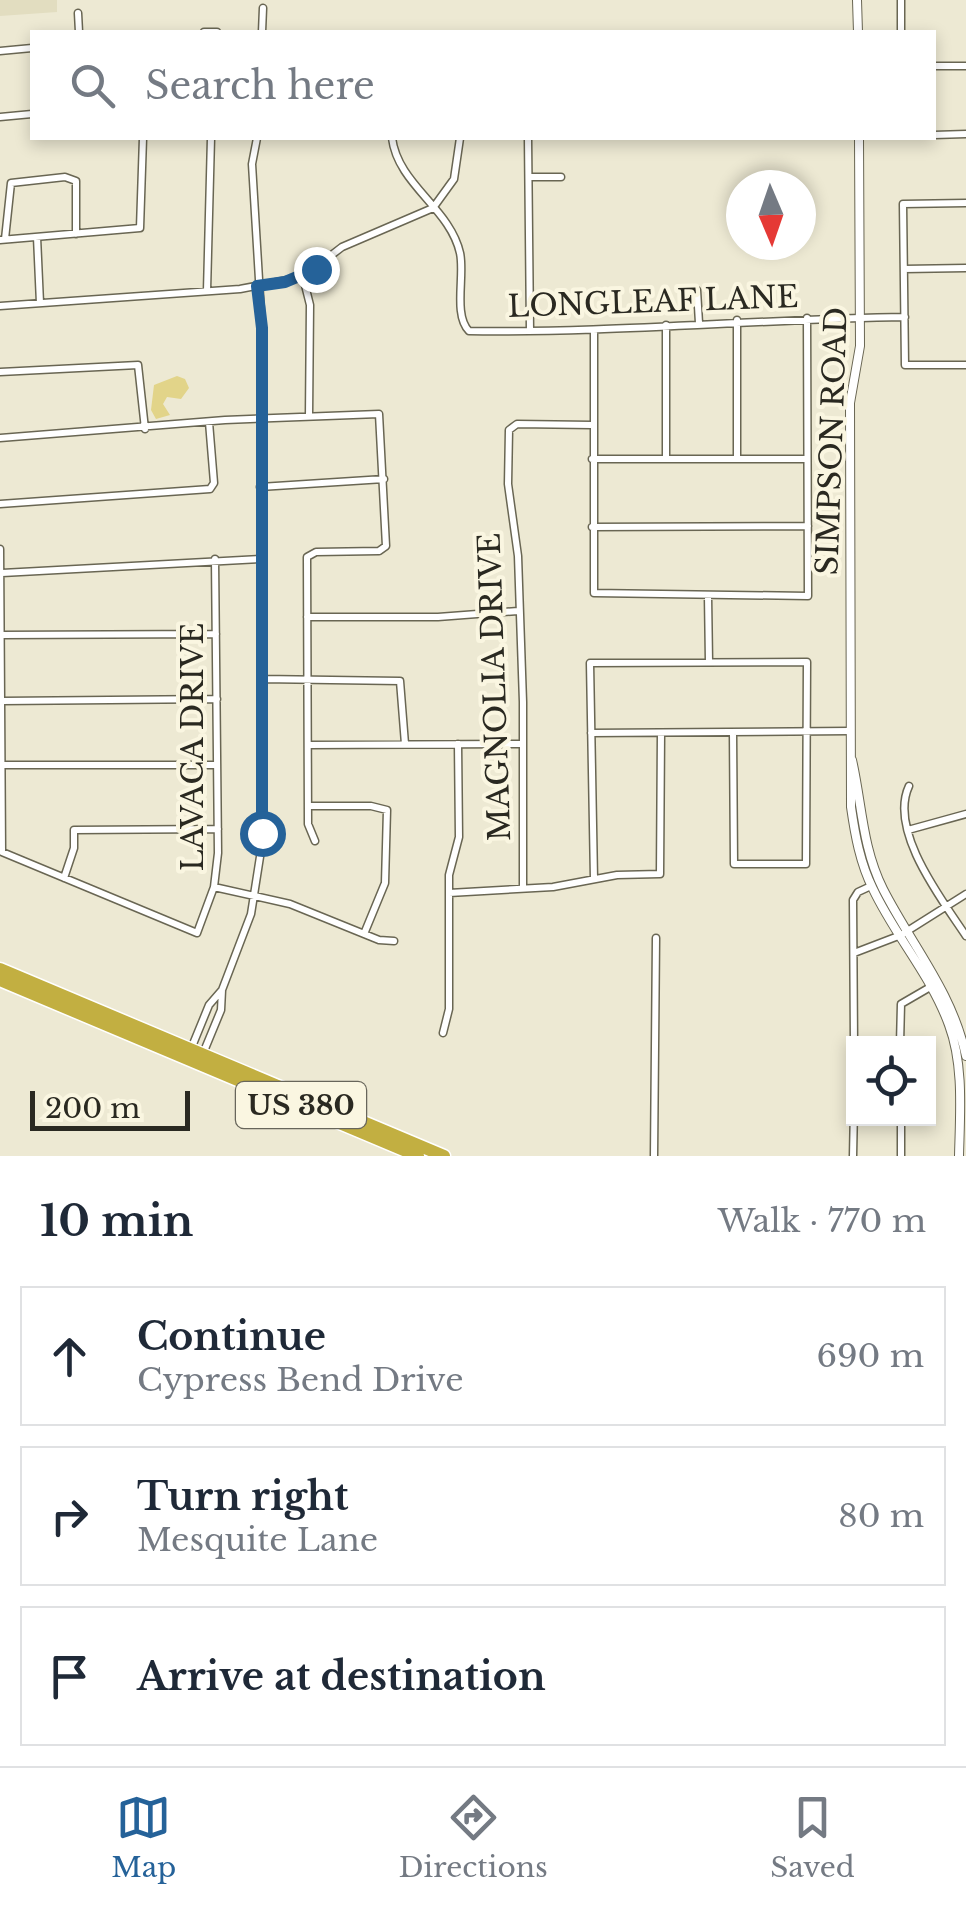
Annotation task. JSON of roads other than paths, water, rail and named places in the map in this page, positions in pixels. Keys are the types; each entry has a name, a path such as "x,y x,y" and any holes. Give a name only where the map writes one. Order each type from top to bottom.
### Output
{"highway":[{"name":"US 380","path":"0,970 418,1156"},
{"name":"US 380","path":"0,980 196,1055"},
{"name":"US 380","path":"390,1146 444,1156"}],"street":[{"path":"857,0 858,30"},
{"path":"901,0 901,30"},
{"path":"262,30 263,8"},
{"path":"78,12 80,30"},
{"path":"0,50 30,48"},
{"path":"936,66 966,66"},
{"path":"0,116 30,114"},
{"path":"936,135 966,134"},
{"path":"76,234 74,178 11,184 2,240 76,234 140,228 143,140"},
{"path":"207,291 211,140"},
{"path":"196,1055 221,1010 222,990 256,895 262,844 262,328 252,164 257,140"},
{"path":"393,140 403,170 433,208"},
{"path":"0,306 207,291 302,277 342,247 433,208 454,180 460,140"},
{"path":"528,140 530,332"},
{"name":"SIMPSON ROAD","path":"859,140 859,358 850,403 849,746 854,833 871,886 942,984 966,1056"},
{"path":"529,177 561,177"},
{"path":"966,203 903,204 906,365 966,365"},
{"name":"LONGLEAF LANE","path":"433,208 460,254 464,328 594,332 737,320 904,317"},
{"path":"37,237 40,303"},
{"path":"904,269 966,268"},
{"path":"302,277 310,305 309,416"},
{"path":"696,290 699,323"},
{"path":"594,332 594,593 808,596 806,318"},
{"path":"737,320 737,459"},
{"path":"666,325 666,459"},
{"path":"0,372 138,365 146,429"},
{"path":"0,438 377,412 384,479 384,549 308,555 308,830 314,841"},
{"path":"0,504 212,488 209,422"},
{"name":"MAGNOLIA DRIVE","path":"523,888 517,543 508,484 512,426 592,425"},
{"path":"592,459 808,459"},
{"path":"260,487 384,479"},
{"path":"592,527 808,526"},
{"path":"0,549 2,852 64,878 74,848 74,830 218,828"},
{"path":"2,573 260,558"},
{"name":"LAVACA DRIVE","path":"64,878 197,933 214,887 218,828 216,559"},
{"path":"708,596 709,662"},
{"path":"307,617 438,617 518,611"},
{"path":"1,634 216,634"},
{"path":"594,879 590,663 808,662 806,864 734,864 733,732"},
{"path":"262,680 400,681 405,744"},
{"path":"2,701 217,699"},
{"path":"591,733 850,731"},
{"path":"450,893 660,874 661,733"},
{"path":"443,1033 449,1009 450,893 459,837 458,744"},
{"path":"308,745 523,744"},
{"name":"SIMPSON ROAD","path":"849,746 866,847 905,933"},
{"path":"2,765 218,765"},
{"path":"909,786 903,804 908,830 943,905 966,936"},
{"path":"308,806 387,810 385,883 364,934"},
{"path":"908,830 966,814"},
{"path":"854,1036 853,900 858,892 871,886"},
{"path":"214,887 256,895 364,934 394,940"},
{"path":"854,953 905,933 943,905 966,894"},
{"path":"905,933 961,1040 959,1156"},
{"path":"654,1156 656,938"},
{"path":"900,1036 901,1004 932,986"},
{"path":"196,1055 209,1005 222,990"},
{"path":"853,1156 854,1126"},
{"path":"900,1126 901,1156"}]}
